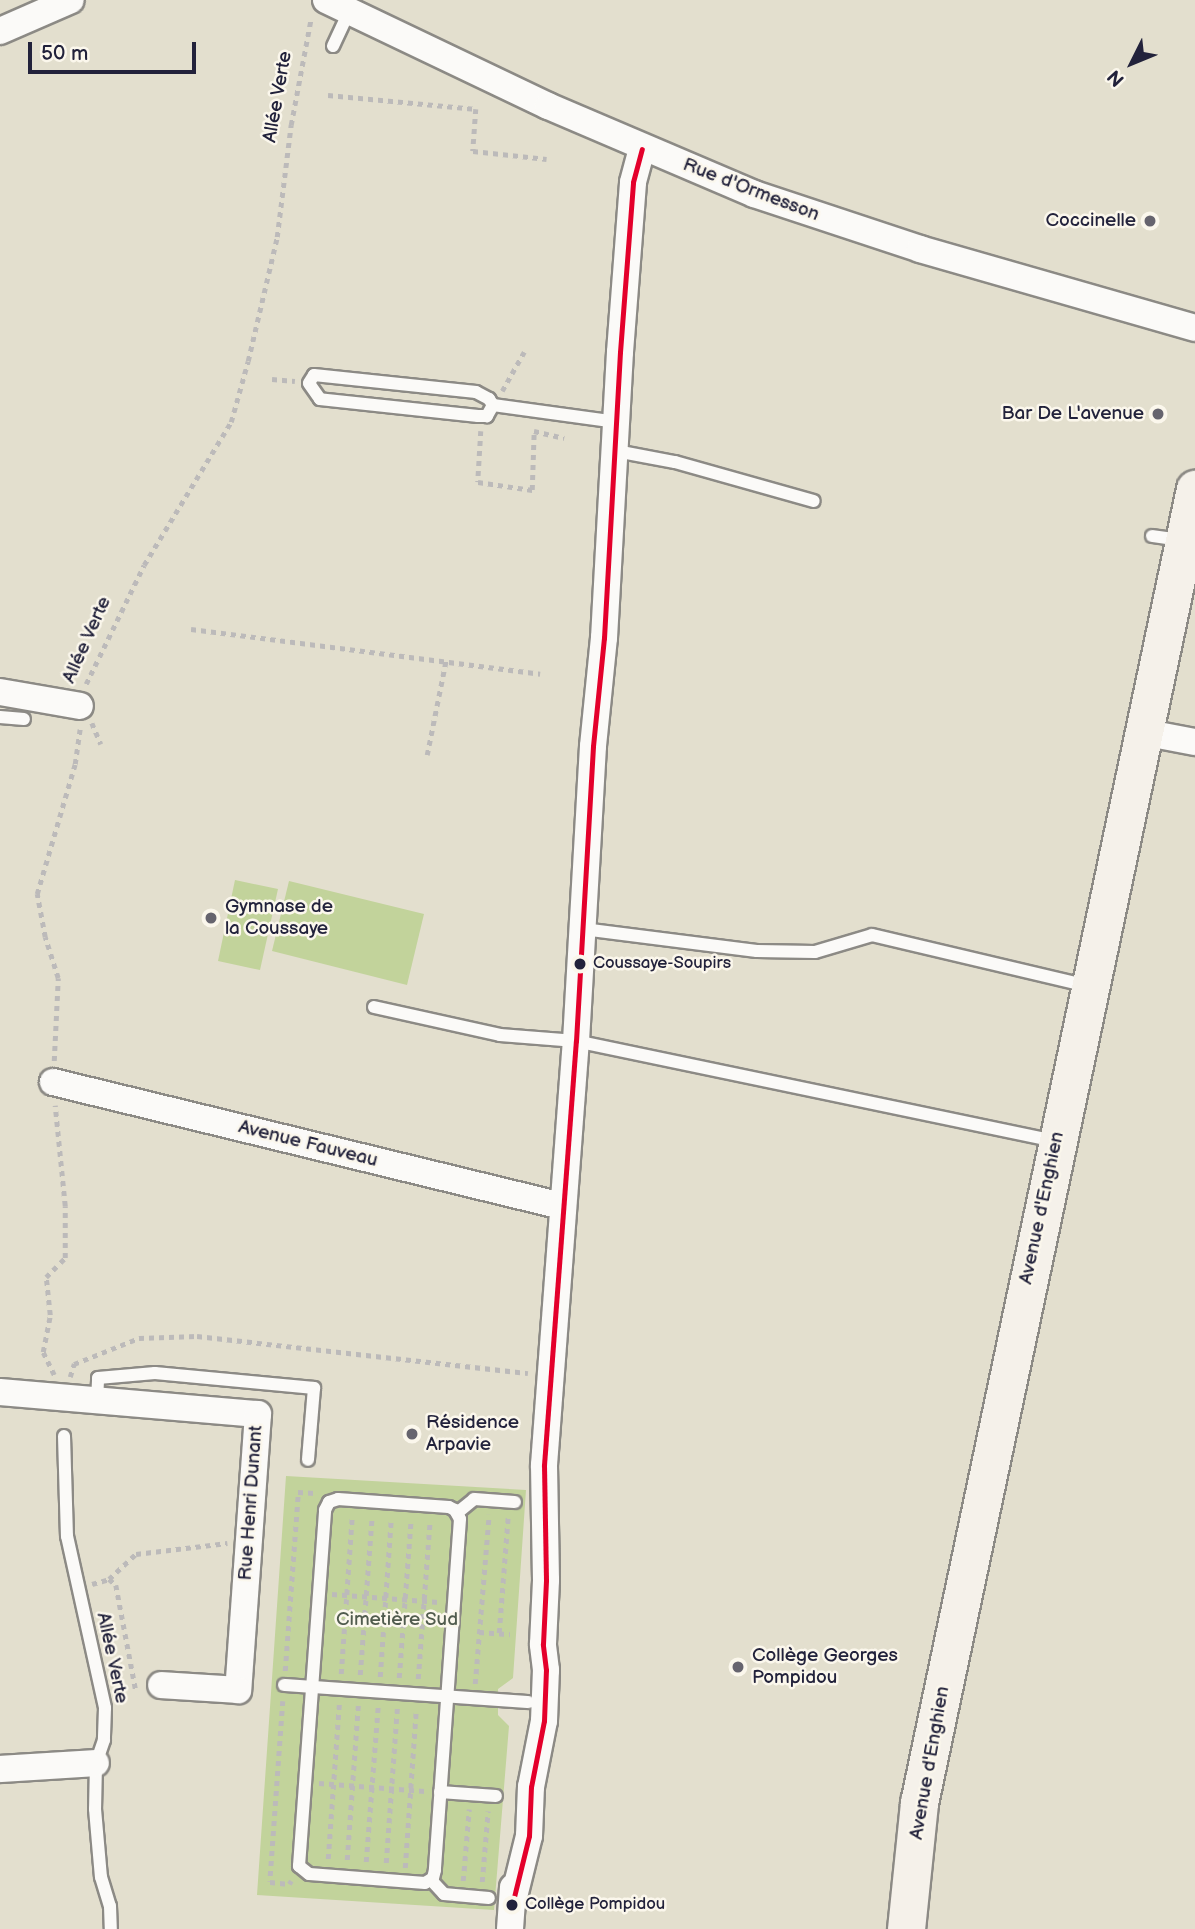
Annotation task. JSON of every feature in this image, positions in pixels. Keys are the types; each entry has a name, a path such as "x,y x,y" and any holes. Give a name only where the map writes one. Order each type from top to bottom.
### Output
{"main road":[{"name":"Avenue d'Enghien","path":"906,1929 919,1803 1142,732 1168,538 1195,489"}],"street":[{"path":"0,31 71,0"},
{"name":"Rue d'Ormesson","path":"331,7 642,149 754,194 861,231 1195,328"},
{"path":"498,1907 529,1836 531,1787 544,1721 544,1465 576,1041 593,746 604,638 633,181 642,149"},
{"path":"0,692 82,711"},
{"path":"1142,732 1195,742"},
{"name":"Avenue Fauveau","path":"53,1082 562,1206"},
{"name":"Rue Henri Dunant","path":"0,1392 258,1413 238,1690 161,1685"},
{"path":"498,1907 528,1702 528,1609 546,1525"},
{"path":"0,1769 96,1763"}],"lane":[{"path":"331,7 333,46"},
{"path":"497,406 486,416 482,416 320,399 309,383 314,375 476,393 497,406 617,422"},
{"path":"616,451 675,462 814,501"},
{"path":"0,717 24,719"},
{"path":"582,941 815,952 872,935 1090,986"},
{"path":"374,1007 500,1035 576,1041 1056,1141"},
{"path":"97,1400 98,1378 155,1373 314,1388 308,1460"},
{"name":"Allée Verte","path":"64,1436 67,1535 106,1708 104,1740 96,1763 96,1822 101,1877 110,1906 111,1929"},
{"path":"338,1499 449,1507 457,1513 460,1520 434,1874 431,1880 421,1882 303,1873 299,1866 325,1510 329,1502 338,1499"},
{"path":"457,1513 474,1499 512,1502"},
{"path":"284,1685 528,1702"},
{"path":"440,1792 493,1796"},
{"path":"431,1880 444,1894 462,1896 498,1907"}],"path":[{"name":"Allée Verte","path":"64,1397 43,1352 50,1315 46,1278 65,1258 65,1206 53,1082 58,978 45,937 37,894 75,764 75,746 86,684 144,565 230,422 248,362 276,237 291,125 310,19 331,7"},
{"path":"328,95 476,109 473,151 547,159"},
{"path":"497,406 502,390 524,352"},
{"path":"482,416 478,482 532,491 534,430 564,438"},
{"path":"191,629 540,674"},
{"path":"427,755 446,660"},
{"path":"82,711 92,721 101,744"},
{"path":"64,1397 74,1364 139,1338 197,1336 550,1375"},
{"path":"474,1699 490,1500"},
{"path":"499,1633 512,1502"},
{"path":"78,1588 109,1579 136,1554 222,1542 248,1544"},
{"path":"109,1579 116,1585 136,1695 149,1696 161,1685"},
{"path":"319,1593 454,1603"},
{"path":"479,1632 510,1634"},
{"path":"305,1782 440,1792"},
{"path":"462,1896 470,1794"},
{"path":"493,1796 498,1907"}],"green space":[{"path":"235,880 278,889 260,970 218,961"},
{"path":"289,881 424,914 407,985 272,951"},
{"name":"Cimetière Sud","path":"286,1476 526,1490 513,1678 498,1689 498,1715 509,1726 494,1910 257,1895"}],"transit line":[{"path":"512,1905 529,1836 531,1787 544,1721 544,1465 576,1041 593,746 604,638 620,352 633,182 642,149"}],"place":[{"name":"Coccinelle","path":"1150,221"},
{"name":"Bar De L'avenue","path":"1158,414"},
{"name":"Gymnase de la Coussaye","path":"211,918"},
{"name":"Coussaye-Soupirs","path":"580,964"},
{"name":"Résidence Arpavie","path":"412,1434"},
{"name":"Collège Georges Pompidou","path":"738,1667"},
{"name":"Collège Pompidou","path":"512,1905"}]}
